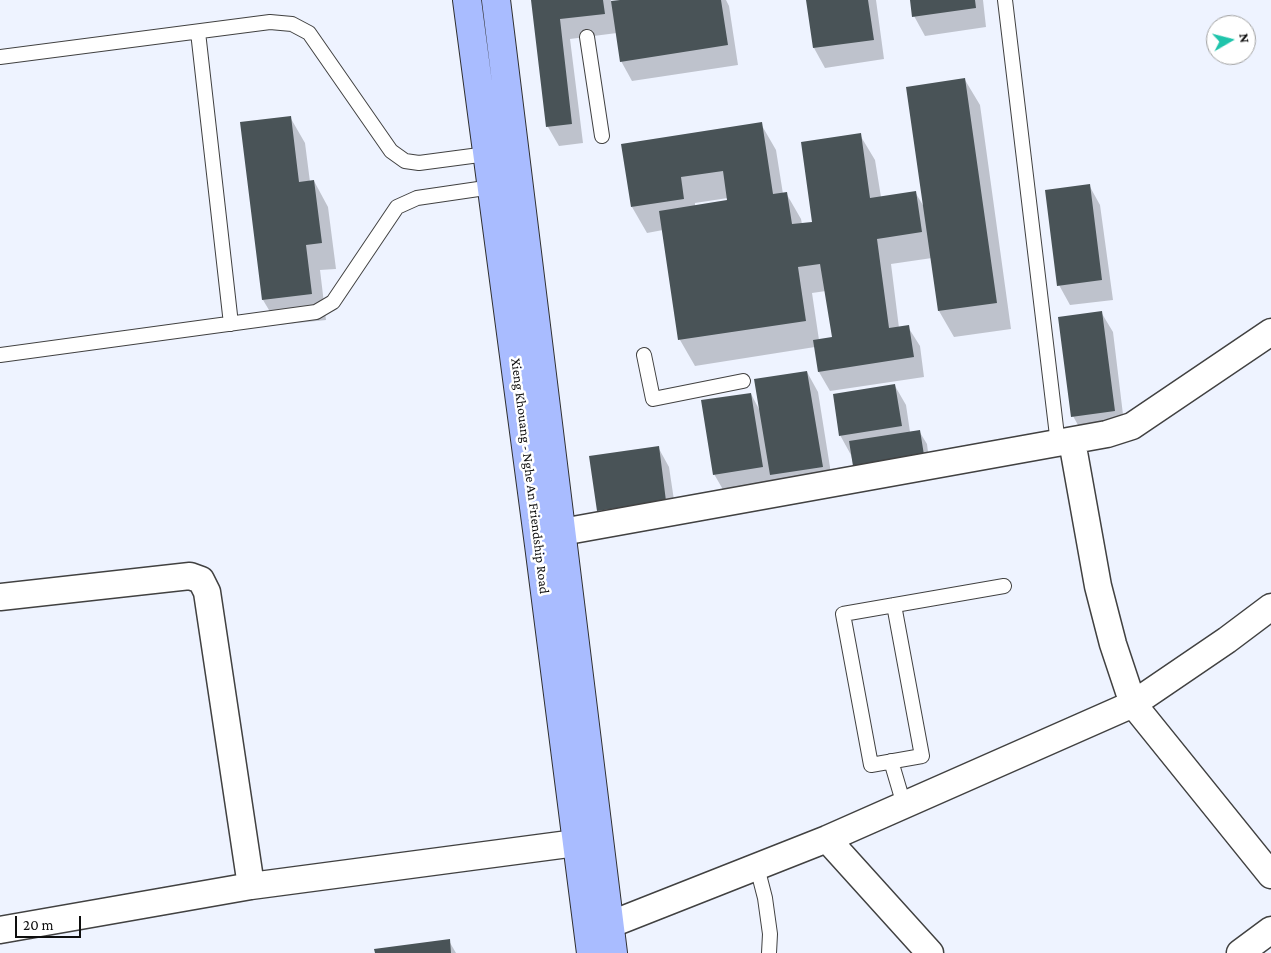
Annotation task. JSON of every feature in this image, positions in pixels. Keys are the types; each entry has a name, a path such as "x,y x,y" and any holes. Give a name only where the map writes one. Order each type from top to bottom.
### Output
{"street":[{"name":"Xieng Khouang - Nghe An Friendship Road","path":"467,0 591,953"},
{"name":"Xieng Khouang - Nghe An Friendship Road","path":"496,0 613,953"},
{"path":"562,532 1107,434 1132,426 1271,332"},
{"path":"1065,443 1098,586 1113,644 1132,704 1271,875"},
{"path":"0,597 190,576 201,580 207,592 251,886"},
{"path":"609,925 827,839 1132,704 1227,640 1271,607"},
{"path":"827,839 930,953"},
{"path":"0,930 251,886 576,843"},
{"path":"1240,953 1271,930"}],"lane":[{"path":"1005,0 1065,443"},
{"path":"0,57 270,22 292,24 309,33 391,151 405,161 419,163 487,154"},
{"path":"198,32 231,324"},
{"path":"587,37 602,136"},
{"path":"0,355 316,312 333,302 397,207 417,198 492,187"},
{"path":"644,355 653,399 743,381"},
{"path":"894,605 922,756 871,765 843,614 894,605 1004,586"},
{"path":"891,761 904,805"},
{"path":"757,867 765,898 770,934 769,953"}],"building":[{"path":"531,0 603,0 605,14 560,19 572,124 546,127"},
{"path":"721,0 728,45 620,62 611,1"},
{"path":"806,0 868,0 874,40 813,48"},
{"path":"910,0 975,0 976,8 912,17"},
{"path":"965,78 997,303 938,311 906,87"},
{"path":"291,116 299,182 314,180 322,243 306,245 312,294 262,300 240,122"},
{"path":"762,122 773,194 787,192 792,224 812,222 801,142 861,133 870,198 916,191 922,232 877,239 889,328 909,325 914,357 818,372 813,340 832,337 820,264 798,267 806,321 678,340 659,211 727,200 723,171 681,177 684,199 631,207 621,144"},
{"path":"1090,184 1102,280 1057,286 1045,190"},
{"path":"1102,311 1115,411 1071,417 1058,317"},
{"path":"807,371 823,467 770,475 754,379"},
{"path":"895,384 902,426 839,436 833,394"},
{"path":"751,393 763,467 713,475 701,400"},
{"path":"920,430 924,455 853,466 849,441"},
{"path":"659,446 666,501 597,511 589,456"},
{"path":"450,939 451,953 375,953 374,949"}]}
